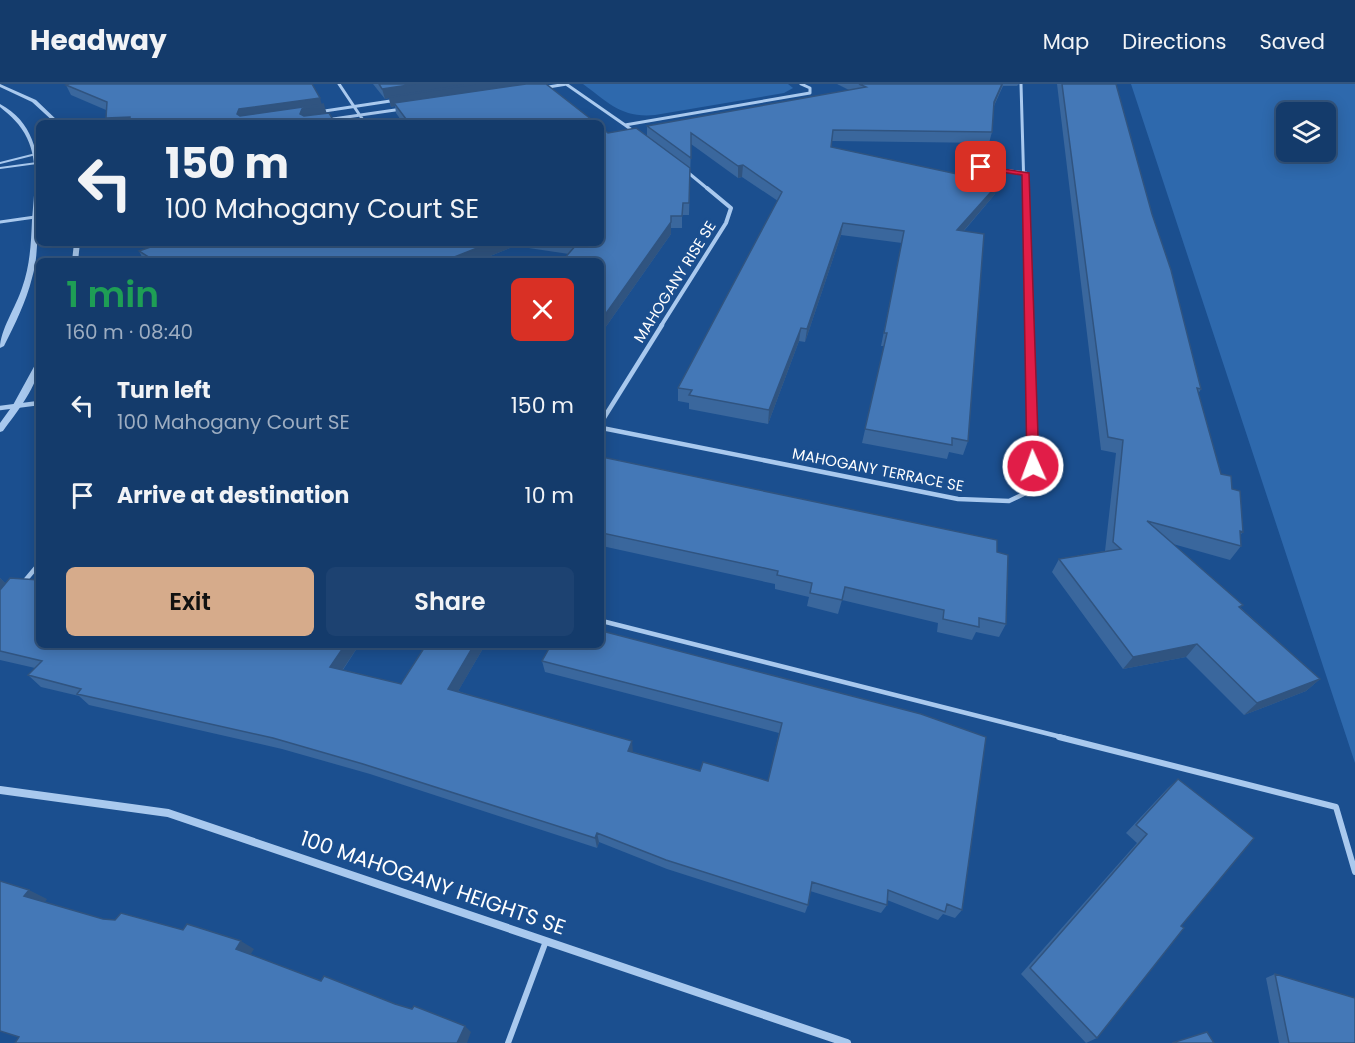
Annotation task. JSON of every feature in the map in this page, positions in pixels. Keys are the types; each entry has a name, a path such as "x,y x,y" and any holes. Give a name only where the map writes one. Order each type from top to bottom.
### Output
{"street":[{"path":"339,84 363,120"},
{"path":"532,89 567,84 642,138"},
{"path":"625,125 798,97 810,93 810,88 801,84"},
{"name":"MAHOGANY TERRACE SE","path":"604,428 958,499 1009,501 1034,489 1026,173 1021,84"},
{"path":"0,85 34,101 55,120"},
{"path":"310,113 399,100"},
{"path":"0,105 19,119 36,152"},
{"path":"325,120 406,108"},
{"name":"MAHOGANY RISE SE","path":"604,418 726,223 731,208 677,164"},
{"path":"981,167 1026,173"},
{"path":"0,346 23,296 32,265 36,199"},
{"path":"0,429 17,406 36,371"},
{"path":"0,408 36,403"},
{"name":"100 MAHOGANY HEIGHTS SE","path":"0,790 168,813 847,1043"}],"lane":[{"path":"0,163 36,154"},
{"path":"0,168 36,163"},
{"path":"0,222 35,217"},
{"path":"20,587 36,568"},
{"path":"604,622 1336,807 1355,872"},
{"path":"508,1043 546,941"}],"shaded area":[{"path":"583,84 788,84 793,88 784,93 655,115 643,115 624,112 616,108"},
{"path":"1131,84 1355,84 1355,763"}],"building":[{"path":"312,84 320,98 239,109 237,114 240,116 324,104 302,109 300,114 304,116 329,113 333,120 106,118 107,102 66,85"},
{"path":"379,84 415,84 382,89"},
{"path":"470,84 475,84 389,97"},
{"path":"526,84 546,84 592,120 407,120 394,103"},
{"path":"859,84 1002,84 994,102 992,132 833,130 831,147 999,183 957,230 984,234 968,441 952,438 952,445 865,429 887,333 884,333 904,231 843,223 807,329 801,328 769,410 689,395 692,390 678,388 782,192 743,165 738,166 691,133 691,158 647,126 866,87"},
{"path":"1062,84 1116,84 1152,214 1171,270 1201,389 1197,388 1221,474 1231,476 1232,489 1240,491 1243,532 1240,531 1241,546 1147,521 1243,605 1239,607 1320,679 1257,703 1197,644 1133,657 1059,559 1121,549 1113,542 1123,440 1108,437"},
{"path":"636,128 690,168 689,203 683,203 682,216 671,216 671,222 604,316 604,258 565,258 575,246 604,246 604,130 608,133"},
{"path":"153,246 482,246 452,258 150,258 139,251"},
{"path":"604,457 997,540 997,552 1008,555 1006,624 979,618 979,627 943,619 944,610 845,587 842,600 810,593 812,583 777,575 778,571 604,533"},
{"path":"10,578 36,580 36,648 343,648 330,667 401,684 424,648 472,648 448,689 632,741 628,751 700,771 703,762 768,781 782,723 542,661 549,648 604,648 604,632 921,714 986,737 962,910 947,904 945,912 888,890 887,905 812,882 808,905 666,860 597,833 595,838 363,764 273,738 77,694 81,689 28,675 42,661 0,651 0,590"},
{"path":"1178,779 1254,838 1181,926 1184,928 1097,1038 1030,968 1147,834 1136,825"},
{"path":"0,881 29,890 24,896 103,919 115,920 121,913 183,930 187,924 241,941 236,949 321,981 324,976 395,1004 412,1009 414,1006 465,1026 457,1043 15,1043 19,1037 0,1031"},
{"path":"1275,974 1355,998 1355,1043 1289,1043"},
{"path":"1207,1032 1214,1043 1172,1043"}],"route":[{"path":"981,167 1026,173 1033,466"}]}
